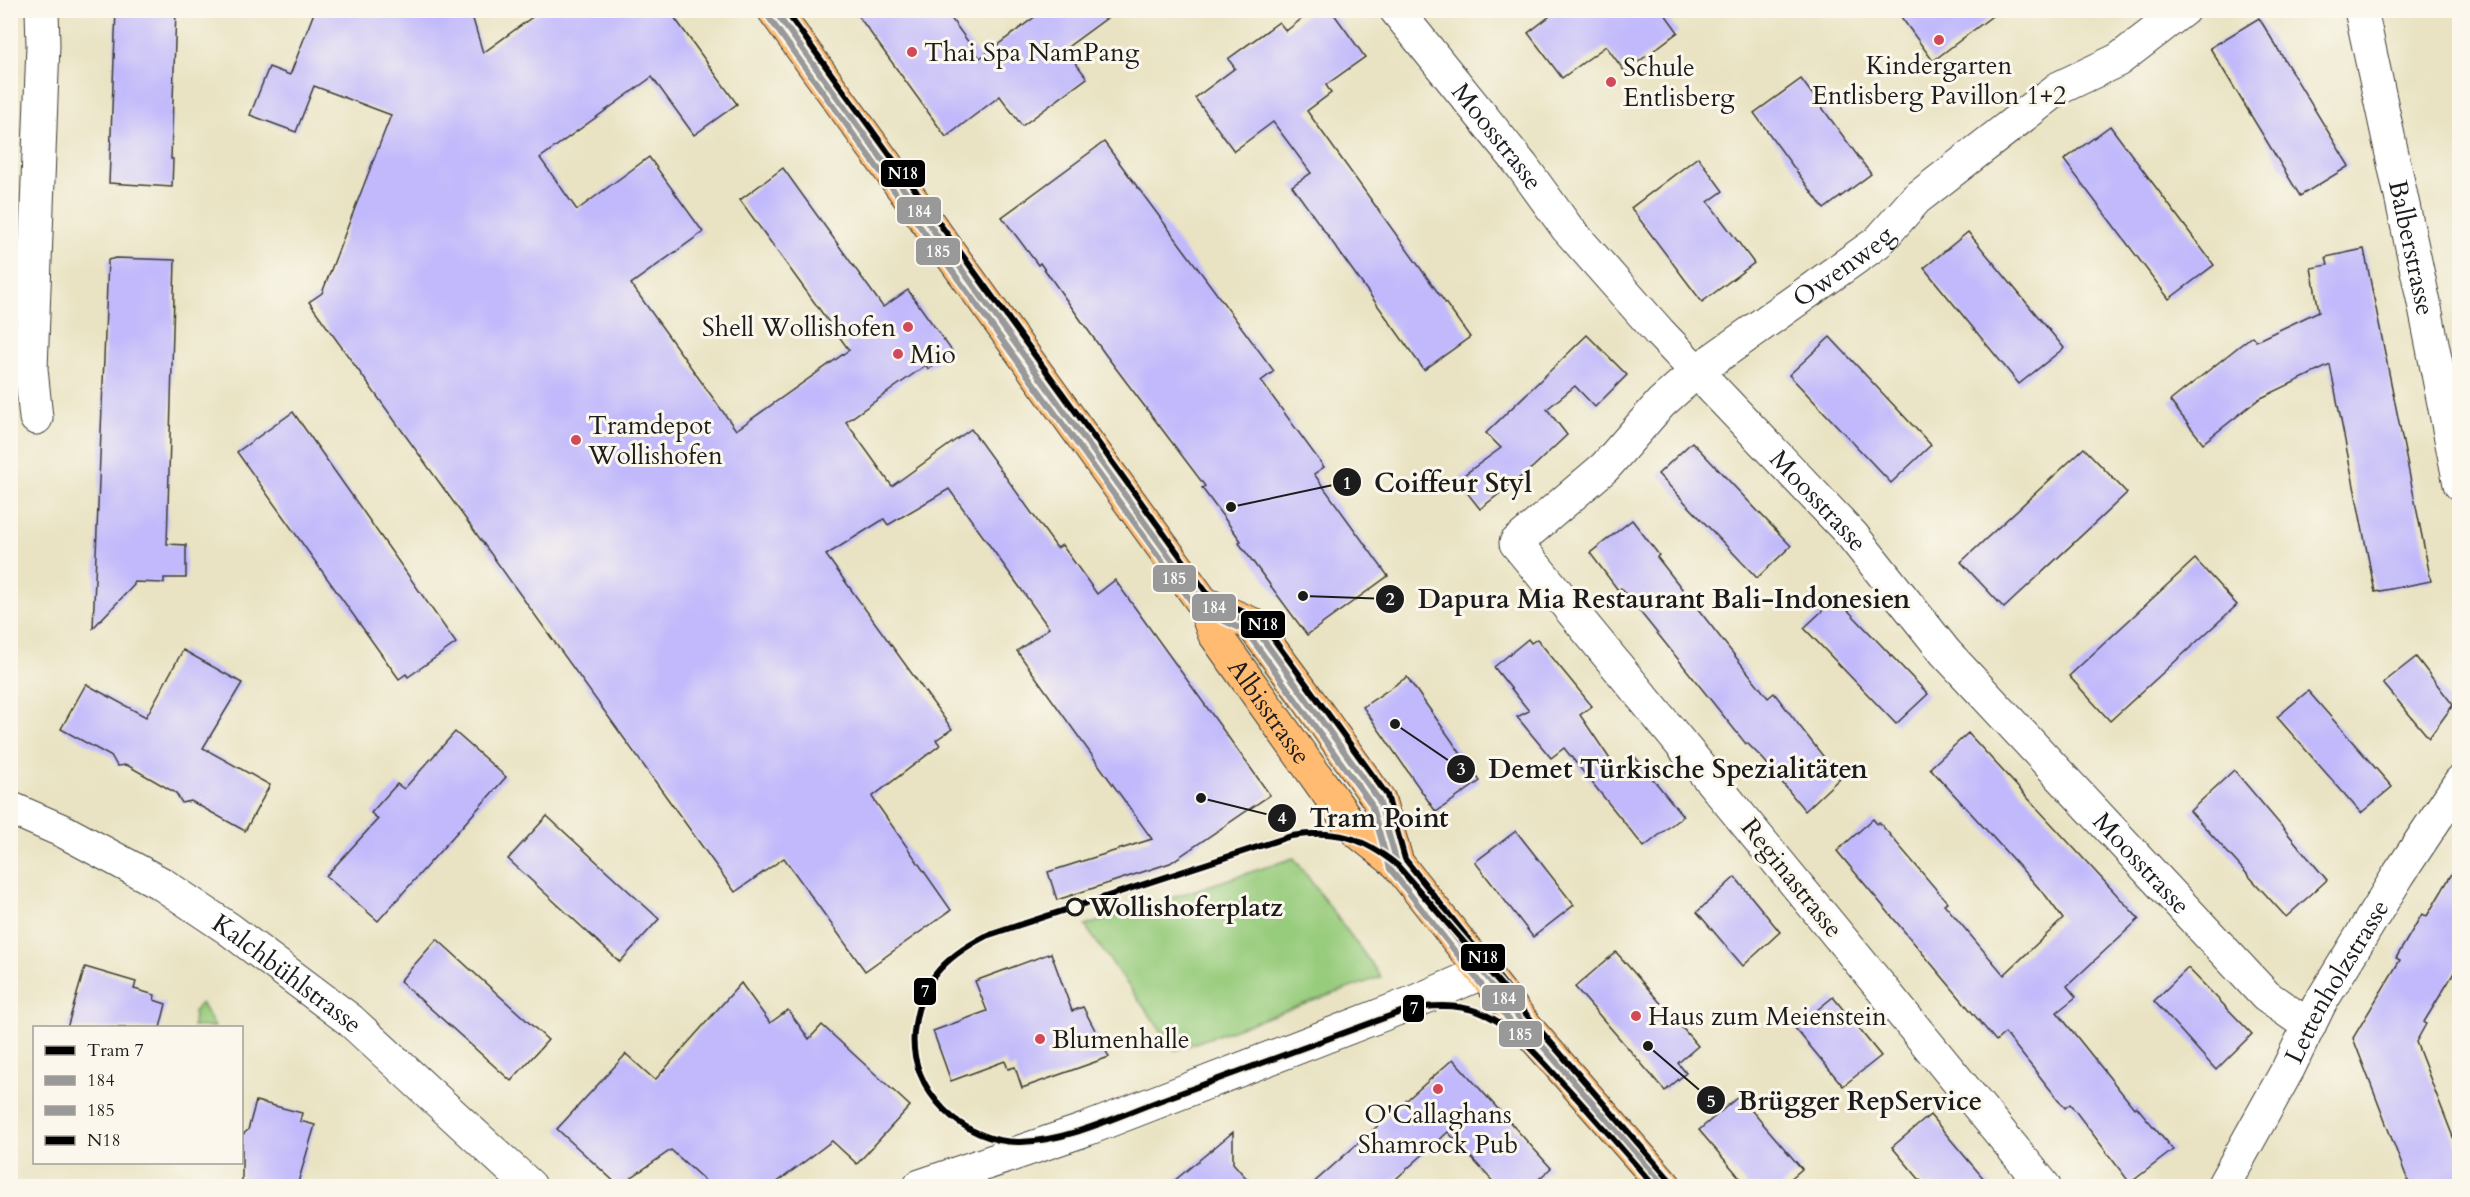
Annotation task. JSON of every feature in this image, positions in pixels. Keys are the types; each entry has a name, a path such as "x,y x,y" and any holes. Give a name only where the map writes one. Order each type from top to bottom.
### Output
{"main road":[{"name":"Albisstrasse","path":"774,10 1203,603 1214,633 1352,827 1396,863 1481,973 1665,1186"}],"street":[{"path":"36,418 31,369 43,45 42,10"},
{"name":"Moosstrasse","path":"1396,10 1522,166 1567,228 1659,332 1852,535 1945,652 2266,996 2309,1026"},
{"name":"Owenweg","path":"1516,543 1605,467 1661,404 1697,371 1878,242 1916,199 2060,88 2118,60 2183,10"},
{"name":"Balberstrasse","path":"2361,10 2460,484"},
{"name":"Reginastrasse","path":"1516,543 2044,1186"},
{"name":"Lettenholzstrasse","path":"2223,1186 2288,1069 2319,1005 2393,884 2460,782"},
{"name":"Kalchbühlstrasse","path":"10,808 65,832 162,884 229,929 350,1020 530,1186"},
{"path":"920,1186 1087,1129 1412,1003 1481,973"}],"green space":[{"path":"1294,858 1381,977 1175,1050 1085,926"},
{"path":"201,1003 214,1026 193,1026 194,1012"}],"building":[{"path":"116,10 176,10 172,187 109,183"},
{"name":"Tramdepot Wollishofen","path":"315,10 450,10 473,19 483,53 542,10 669,10 737,104 694,135 652,77 540,158 577,210 649,157 703,232 631,284 736,430 849,350 740,200 783,168 883,307 908,290 952,351 928,369 926,365 846,422 892,486 971,429 1057,548 1062,545 1097,594 1115,580 1270,795 1170,863 1057,900 1048,872 1152,839 1017,651 1049,628 949,489 888,525 884,519 826,555 952,729 936,740 940,745 872,797 951,910 865,971 784,858 735,892 309,302 322,293 391,115 314,86 296,132 250,115 269,67 290,75"},
{"path":"854,10 945,10 980,58 1044,10 1118,10 1065,49 1087,78 1022,126 1000,96 946,137"},
{"path":"1313,10 1331,10 1365,57 1326,85 1331,93 1307,111 1470,337 1424,370 1292,186 1311,173 1273,122 1234,151 1195,98 1235,68 1228,59 1279,22 1286,31"},
{"path":"1558,10 1662,10 1678,32 1625,72 1606,46 1562,78 1528,33"},
{"name":"Kindergarten Entlisberg Pavillon 1+2","path":"1896,10 2000,10 1933,61"},
{"path":"2259,18 2349,166 2300,196 2210,48"},
{"path":"1801,79 1871,174 1824,209 1754,113"},
{"path":"2110,126 2214,265 2169,299 2064,160"},
{"path":"1104,142 1274,371 1261,381 1324,467 1314,474 1388,576 1307,635 1239,543 1241,541 1202,488 1205,486 1105,354 1040,263 1038,265 1002,217"},
{"path":"1698,157 1723,191 1708,202 1754,263 1702,302 1631,208"},
{"path":"1968,232 2064,348 2019,384 1924,268"},
{"path":"2364,249 2431,581 2375,592 2330,365 2259,399 2203,443 2170,401 2252,336 2256,341 2319,311 2311,268 2328,265 2326,257"},
{"path":"116,258 175,260 167,544 186,545 186,578 164,578 164,583 134,582 134,585 93,628 108,260"},
{"path":"1587,335 1627,375 1595,407 1575,386 1547,409 1567,435 1533,467 1480,509 1457,480 1501,448 1486,433"},
{"path":"1830,337 1931,445 1891,483 1789,375"},
{"path":"293,412 456,643 408,677 406,674 399,679 237,452"},
{"path":"1692,442 1791,546 1757,578 1658,474"},
{"path":"2084,448 2127,493 2004,608 1961,562"},
{"path":"1632,520 1659,555 1657,557 1768,698 1774,693 1840,778 1805,811 1764,760 1746,744 1621,588 1618,590 1590,553"},
{"path":"2195,559 2237,605 2110,721 2069,676"},
{"path":"1836,598 1928,694 1896,724 1804,628"},
{"path":"1528,639 1531,643 1537,639 1592,706 1580,715 1618,771 1635,757 1683,816 1644,847 1564,748 1551,758 1517,717 1529,711 1494,667"},
{"path":"183,650 242,683 203,748 270,785 245,831 191,801 182,803 176,793 127,765 117,766 112,757 61,729 86,684 146,717"},
{"path":"2416,657 2453,705 2429,738 2383,683"},
{"path":"1407,677 1480,781 1436,812 1363,707"},
{"path":"2308,691 2392,787 2361,813 2277,717"},
{"path":"455,732 506,777 378,921 326,876 378,819 371,813 397,784 404,789"},
{"path":"1968,733 2139,919 2067,986 2076,997 2057,1012 2134,1108 2136,1106 2173,1150 2130,1183 2070,1104 2065,1108 2005,1033 1996,1041 1837,851 1873,819 1877,824 1879,822 1947,902 1944,904 2004,975 2063,919 2046,896 1930,768"},
{"path":"2234,770 2327,880 2286,917 2190,811"},
{"path":"547,816 659,919 620,962 508,859"},
{"path":"1516,831 1574,905 1533,937 1475,862"},
{"path":"2460,860 2460,963 2424,1022 2426,1024 2416,1042 2460,1155 2460,1186 2410,1186 2353,1038 2400,960 2396,958 2422,914 2427,916"},
{"path":"1735,877 1780,932 1743,966 1697,912"},
{"path":"437,939 548,1040 511,1081 400,981"},
{"name":"Haus zum Meienstein","path":"1616,952 1698,1046 1678,1063 1686,1073 1665,1091 1575,987"},
{"path":"1051,953 1072,1011 1083,1007 1109,1057 1022,1088 1015,1067 1008,1069 1005,1061 951,1081 933,1031 987,1011 975,981"},
{"path":"85,967 136,982 134,989 155,995 154,1000 166,1004 160,1026 68,1026"},
{"path":"2188,968 2252,1034 2216,1070 2154,1001"},
{"path":"741,983 770,1023 788,1010 809,1039 822,1025 910,1106 857,1164 832,1141 772,1186 711,1186 671,1150 619,1186 557,1129 626,1054 655,1080"},
{"path":"1833,997 1881,1056 1843,1086 1795,1028"},
{"path":"1453,1059 1551,1168 1531,1186 1497,1186 1448,1132 1388,1186 1310,1186"},
{"path":"1739,1096 1802,1169 1782,1186 1747,1186 1699,1130"},
{"path":"256,1101 302,1113 300,1121 315,1125 297,1186 242,1186 243,1134 248,1130"},
{"path":"1930,1115 1990,1186 1925,1186 1892,1147"},
{"path":"1233,1132 1233,1163 1253,1186 1168,1186"}],"tram line":[{"name":"7","path":"1654,1186 1583,1105 1522,1041 1491,1017 1470,1009 1442,1006 1406,1010 1094,1126 1058,1137 1021,1142 1000,1140 979,1134 944,1110 930,1093 920,1074 915,1053 914,1032 917,1015 921,999 936,974 957,953 986,936 1291,836 1322,834 1348,837 1372,848 1397,865 1675,1186"}],"transit line":[{"name":"184","path":"774,10 1203,603 1252,624 1379,800 1397,863 1532,1034 1665,1186"},
{"name":"N18","path":"785,10 1209,596 1259,619 1387,795 1405,859 1539,1028 1672,1180"},
{"name":"185","path":"767,15 1196,608 1246,631 1371,804 1390,869 1525,1040 1653,1186"}],"place":[{"name":"Kindergarten Entlisberg Pavillon 1+2","path":"1939,40"},
{"name":"Thai Spa NamPang","path":"912,52"},
{"name":"Schule Entlisberg","path":"1611,82"},
{"name":"Shell Wollishofen","path":"908,327"},
{"name":"Mio","path":"898,354"},
{"name":"Tramdepot Wollishofen","path":"576,440"},
{"name":"Coiffeur Styl","path":"1231,507"},
{"name":"Dapura Mia Restaurant Bali-Indonesien","path":"1303,596"},
{"name":"Demet Türkische Spezialitäten","path":"1395,724"},
{"name":"Tram Point","path":"1201,798"},
{"name":"Wollishoferplatz","path":"1075,907"},
{"name":"Haus zum Meienstein","path":"1636,1016"},
{"name":"Blumenhalle","path":"1040,1039"},
{"name":"Brügger RepService","path":"1648,1046"},
{"name":"O'Callaghans Shamrock Pub","path":"1438,1089"}]}
